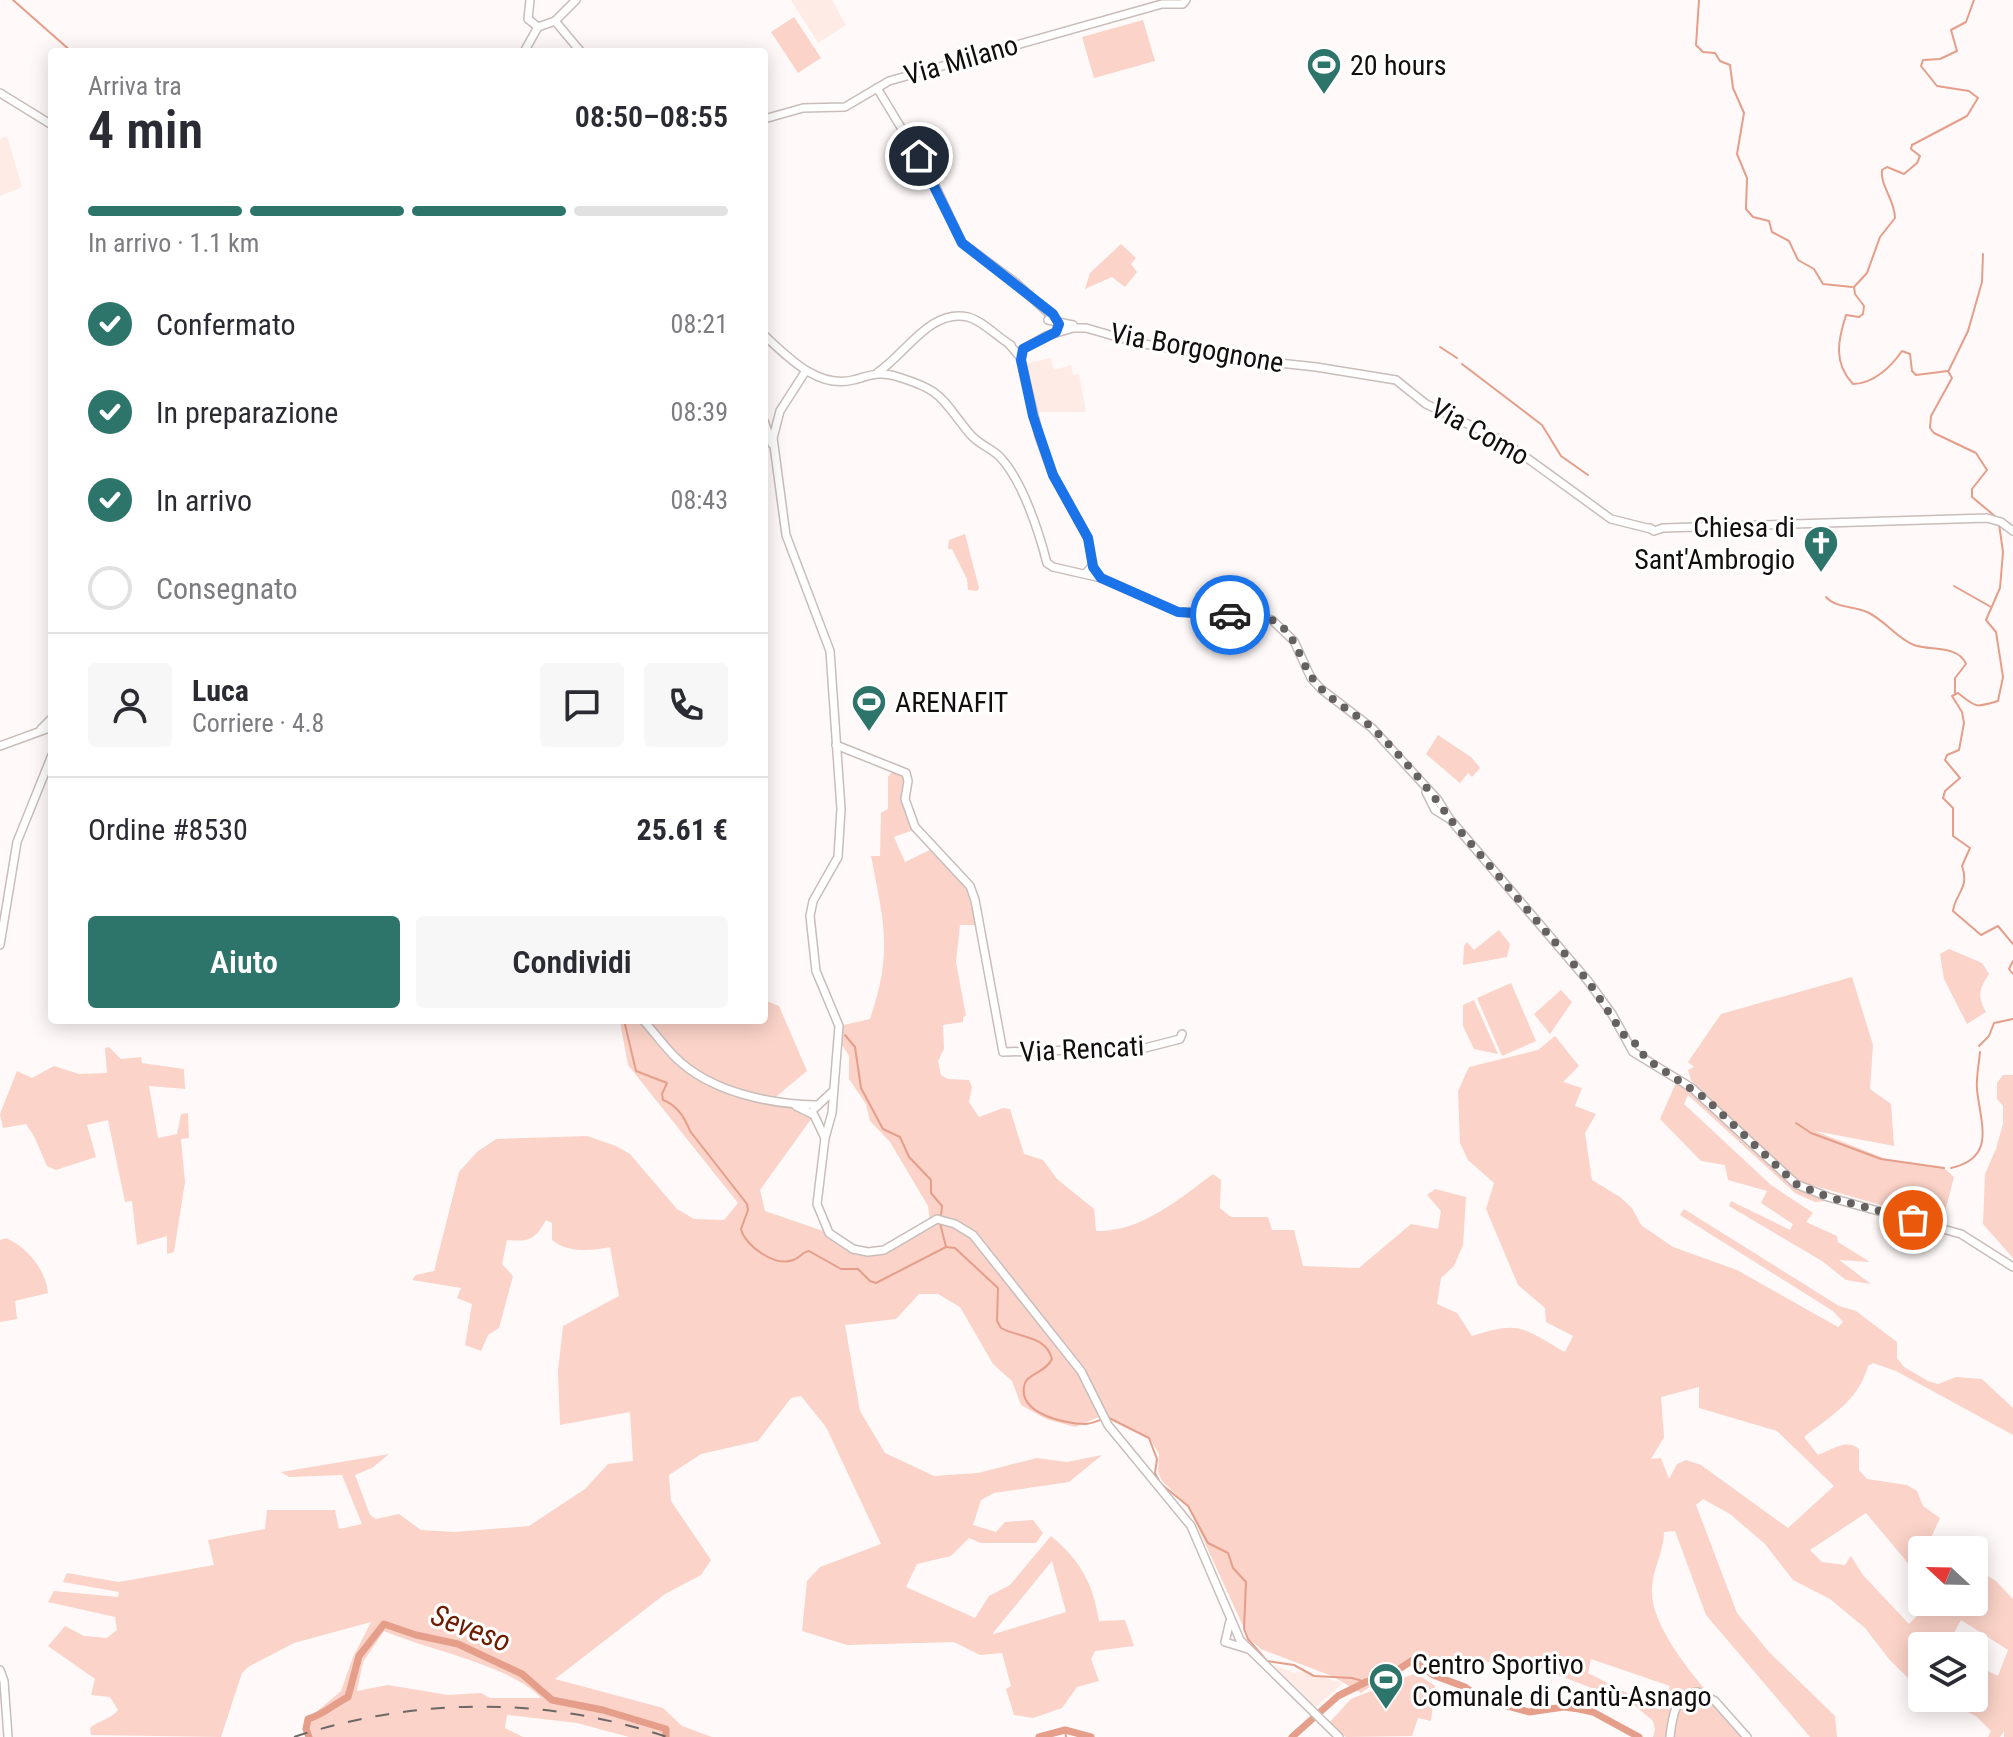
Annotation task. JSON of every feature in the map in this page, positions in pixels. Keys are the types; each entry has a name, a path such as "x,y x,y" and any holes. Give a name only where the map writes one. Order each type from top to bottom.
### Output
{"main road":[{"path":"527,0 528,19 538,27"},
{"path":"526,48 538,27 555,21 576,0"},
{"name":"Via Milano","path":"768,118 803,108 845,107 877,88 1008,46 1178,1"},
{"path":"555,21 578,48"},
{"path":"877,88 931,177 962,243 1052,324 1020,357"},
{"path":"0,93 48,123"},
{"path":"768,339 805,372 845,381 882,371 941,319 971,318 1009,344 1020,357 1039,436 1053,475 1088,538 1089,570"},
{"name":"Via Borgognone","path":"1052,324 1138,343 1316,367"},
{"path":"1009,344 1027,347"},
{"name":"Via Como","path":"1316,367 1396,380 1426,404 1505,442 1611,519 1632,526 1672,528 1987,518 2001,522 2013,531"},
{"path":"882,371 922,385 941,396 972,437 997,454 1030,508 1047,563 1062,570 1089,570 1178,612 1253,615 1272,620 1294,641 1311,678 1372,728 1438,800 1449,818 1588,981 1626,1038 1645,1058 1705,1098 1796,1184 1818,1194 1961,1234 2013,1267"},
{"path":"771,436 780,411 805,372"},
{"path":"768,430 775,450 786,535 830,651 841,809 839,851 813,901 810,916 816,971 839,1026 831,1112 817,1204 829,1233 840,1242 868,1252 884,1250 937,1219 964,1228 982,1243 1081,1371 1104,1418 1191,1526 1231,1619 1231,1631 1225,1642 1230,1646 1238,1642"},
{"path":"40,731 48,722"},
{"path":"0,746 48,728"},
{"name":"Via Rencati","path":"836,745 906,773 905,799 915,827 970,886 981,923 1003,1052 1145,1048 1180,1039 1182,1034"},
{"path":"0,945 17,842 48,765"},
{"path":"646,1024 677,1059 708,1080 740,1093 795,1105 819,1104 831,1112"},
{"path":"825,1138 816,1117 819,1104 833,1091"},
{"path":"795,1105 816,1117 831,1112"},
{"path":"1231,1631 1238,1642 1339,1737"},
{"path":"0,1670 4,1681 8,1737"},
{"path":"1670,1737 1677,1705 1691,1692 1698,1692 1715,1701 1747,1737"}],"shaded area":[{"path":"791,0 832,0 846,25 818,43"},
{"path":"794,17 821,58 798,73 771,32"},
{"path":"1143,20 1155,61 1094,78 1082,37"},
{"path":"7,136 22,187 0,196 0,139"},
{"path":"1121,244 1136,258 1131,264 1137,272 1125,287 1112,277 1085,289 1090,273"},
{"path":"1051,358 1054,370 1071,365 1073,375 1079,374 1086,412 1035,412 1024,364"},
{"path":"965,534 979,588 977,591 968,590 967,579 952,549 948,549 949,540"},
{"path":"1438,735 1471,757 1480,768 1472,777 1468,773 1460,783 1426,754"},
{"path":"894,769 905,774 903,791 913,830 894,837 905,862 932,849 966,888 977,925 960,925 956,962 966,1016 963,1022 943,1025 944,1049 938,1061 941,1075 948,1079 969,1080 972,1087 969,1102 979,1117 1003,1108 1010,1109 1024,1154 1043,1160 1057,1179 1094,1209 1096,1231 1113,1230 1144,1220 1213,1174 1221,1180 1220,1208 1231,1217 1268,1217 1272,1230 1294,1230 1303,1266 1359,1268 1411,1224 1438,1229 1441,1211 1427,1195 1435,1189 1466,1197 1463,1245 1454,1266 1441,1278 1437,1304 1457,1313 1472,1336 1501,1328 1521,1329 1565,1352 1573,1336 1546,1322 1545,1308 1518,1285 1486,1209 1494,1183 1468,1160 1460,1143 1458,1091 1469,1067 1538,1050 1555,1036 1579,1066 1563,1082 1582,1088 1575,1106 1596,1114 1585,1133 1592,1180 1632,1208 1641,1225 1673,1247 1737,1270 1838,1327 1843,1322 1833,1311 1680,1215 1684,1209 1839,1306 1856,1311 1897,1342 1897,1358 1904,1367 1928,1381 1938,1384 1956,1377 1982,1379 2013,1408 2013,1435 1896,1371 1873,1363 1868,1366 1851,1398 1804,1437 1818,1455 1839,1446 1854,1446 1859,1449 1859,1470 1867,1479 1907,1485 1917,1491 1923,1506 1940,1518 1932,1536 1908,1536 1908,1563 1866,1513 1810,1550 1822,1562 1845,1565 1851,1556 1863,1575 1909,1624 1917,1616 1988,1616 1988,1576 1996,1581 2013,1599 2013,1737 2004,1737 2004,1731 2000,1737 1988,1737 1991,1731 1968,1712 1988,1712 1988,1671 1998,1676 2008,1650 1988,1637 1988,1632 1980,1632 1961,1620 1955,1632 1908,1632 1908,1678 1865,1628 1830,1599 1793,1580 1765,1544 1730,1514 1703,1499 1696,1505 1737,1613 1769,1652 1835,1716 1837,1737 1810,1737 1706,1615 1675,1531 1664,1532 1652,1585 1655,1611 1663,1630 1689,1670 1747,1737 1653,1737 1653,1721 1633,1704 1540,1668 1519,1664 1415,1657 1361,1693 1332,1676 1261,1649 1249,1639 1188,1506 1162,1481 1158,1472 1159,1454 1149,1437 1104,1415 1075,1427 1046,1419 1021,1405 1012,1381 993,1364 960,1307 938,1294 919,1294 896,1319 845,1325 860,1411 885,1453 934,1476 978,1473 1037,1458 1067,1462 1102,1455 1069,1482 994,1493 981,1500 973,1525 996,1532 1005,1522 1033,1520 1043,1533 1036,1543 981,1543 969,1538 951,1556 917,1564 906,1587 975,1618 989,1596 1010,1585 1051,1536 1084,1573 1099,1621 1125,1620 1134,1646 1095,1651 1091,1659 1099,1681 1077,1687 1062,1708 1033,1718 1014,1715 1006,1689 1011,1686 1002,1653 980,1655 954,1642 847,1645 802,1631 807,1581 820,1567 881,1544 826,1427 801,1396 791,1398 758,1441 701,1454 669,1475 671,1501 711,1560 701,1575 665,1594 555,1679 663,1708 682,1726 712,1737 629,1737 577,1723 507,1715 505,1728 523,1737 309,1737 306,1729 308,1719 341,1691 353,1657 371,1622 294,1643 248,1667 242,1673 221,1737 91,1735 90,1728 118,1710 110,1697 91,1695 95,1679 48,1646 65,1626 84,1636 107,1638 117,1630 115,1617 48,1602 54,1591 118,1597 119,1592 63,1582 67,1573 119,1582 214,1565 208,1540 265,1529 267,1510 335,1510 339,1529 362,1524 342,1475 289,1477 281,1472 389,1454 372,1468 355,1475 370,1515 376,1519 399,1514 421,1530 454,1532 529,1526 585,1489 608,1464 633,1461 630,1412 560,1425 558,1371 563,1326 619,1296 610,1247 587,1250 565,1247 552,1240 552,1223 546,1220 531,1238 507,1240 502,1264 513,1276 499,1328 488,1335 481,1351 465,1345 472,1304 457,1298 461,1288 412,1280 416,1275 434,1271 459,1172 477,1152 496,1139 587,1136 616,1146 630,1154 677,1209 694,1219 724,1220 738,1203 628,1065 620,1024 768,1024 768,1002 779,1006 807,1071 772,1100 814,1115 760,1190 765,1211 829,1233 853,1249 884,1250 930,1221 928,1206 890,1142 870,1121 866,1104 849,1079 849,1056 839,1040 839,1026 870,1019 882,974 884,938 871,856 880,856 881,813 888,809 888,777","holes":["1699,1387 1699,1408 1777,1431 1834,1486 1788,1528 1701,1465 1686,1460 1677,1464 1669,1479 1661,1458 1651,1459 1664,1437 1661,1397","1052,1561 1066,1612 994,1634 993,1633","384,1631 490,1667 528,1687 541,1698 490,1698 481,1693 448,1695 388,1685 357,1691 363,1662","1591,1659 1670,1686 1660,1710 1588,1673"]},
{"path":"1499,930 1510,944 1507,957 1463,965 1467,942 1474,950"},
{"path":"1949,949 1982,963 1989,974 1980,993 1986,1012 1967,1024 1944,979 1940,954"},
{"path":"1852,977 1873,1045 1870,1089 1891,1104 1894,1146 1815,1131 1891,1161 1944,1168 1954,1177 1942,1223 1798,1181 1691,1080 1688,1070 1694,1067 1688,1062 1721,1014"},
{"path":"1511,983 1536,1041 1502,1056 1477,998"},
{"path":"1561,990 1572,1002 1550,1034 1534,1014"},
{"path":"1474,1000 1498,1054 1474,1049 1463,1026 1463,1005"},
{"path":"109,1047 121,1059 141,1057 142,1063 184,1069 185,1089 149,1086 158,1138 177,1134 181,1114 188,1113 189,1138 181,1139 185,1182 174,1252 167,1254 167,1236 137,1245 132,1201 125,1202 108,1120 87,1125 96,1157 56,1170 47,1166 26,1124 3,1128 0,1114 17,1071 32,1078 54,1066 79,1074 107,1073 105,1048"},
{"path":"2003,1075 2013,1075 2013,1258 1983,1224 1985,1174 2003,1124 2003,1106 1997,1099 1997,1083"},
{"path":"1678,1078 1796,1184 1828,1197 1826,1201 1815,1202 1795,1193 1688,1095 1684,1104 1771,1185 1813,1213 1806,1222 1837,1236 1838,1242 1870,1262 1839,1260 1871,1284 1846,1280 1822,1261 1729,1206 1731,1201 1790,1230 1793,1224 1761,1203 1767,1191 1728,1180 1725,1165 1701,1161 1660,1119"},
{"path":"6,1238 34,1260 44,1276 48,1293 15,1301 17,1319 0,1322 0,1240"},
{"path":"1273,1665 1295,1673 1302,1671 1343,1683 1316,1707"},
{"name":"Centro Sportivo Comunale di Cantù-Asnago","path":"1416,1673 1435,1686 1431,1721 1418,1718 1412,1736 1346,1737 1329,1723 1351,1699"}],"waterway":[{"path":"13,0 67,48"},
{"path":"1699,0 1696,45 1703,52 1715,53 1720,61 1730,65 1733,88 1744,113 1737,154 1747,178 1746,209 1753,217 1769,221 1772,232 1789,241 1798,260 1814,269 1823,284 1852,287"},
{"path":"1974,0 1966,22 1951,30 1957,51 1940,59 1923,60 1921,66 1937,86 1969,91 1978,98 1967,116 1912,145 1911,149 1920,156 1917,163 1904,174 1887,167 1882,170 1895,218 1880,237 1867,273 1854,287 1864,306 1863,314 1859,317 1846,315 1839,351 1842,368 1853,384 1881,374 1902,351 1910,354 1912,371 1916,375 1948,371 1952,378 1931,416 1930,428 1934,433 1976,453 1987,470 1972,489 1972,497 1996,517"},
{"path":"1949,370 1968,331 1982,282 1983,254"},
{"path":"1440,347 1457,358"},
{"path":"1462,364 1542,425 1561,456 1588,475"},
{"path":"1999,524 2003,552 2000,588 1986,620 1996,632 2003,677 1998,701 1976,705 1958,693 1952,696 1962,712 1964,723 1959,750 1947,755 1945,760 1960,778 1945,791 1943,798 1953,808 1953,836 1970,848 1962,866 1964,880 1953,911 1981,935 1998,926 2013,944"},
{"path":"1954,586 1991,607"},
{"path":"1826,597 1873,615 1914,645 1957,654 1966,664 1955,678 1955,693"},
{"path":"2013,961 2009,969 2013,974"},
{"path":"1979,1046 1989,1036 1994,1023 2013,1019"},
{"path":"625,1024 636,1071 667,1083 663,1100 680,1112 690,1131 747,1204 741,1229 754,1248 770,1258 786,1261 809,1251 841,1269 858,1269 876,1283 946,1247 955,1248 998,1288 997,1321 1001,1328 1038,1341 1049,1351 1052,1359 1025,1383 1027,1402 1044,1415 1066,1422 1087,1424 1103,1419"},
{"path":"845,1035 855,1047 861,1088 883,1129 900,1137 909,1157 931,1180 931,1193 942,1206 941,1216"},
{"path":"1951,1168 1975,1157 1980,1148 1982,1127 1977,1085 1980,1052"},
{"path":"1796,1123 1811,1133 1881,1159 1944,1168"},
{"path":"940,1223 946,1247"},
{"path":"1109,1418 1149,1438 1157,1459 1155,1473 1160,1483 1188,1506 1208,1543 1228,1553 1233,1568 1246,1582 1244,1629 1248,1639 1267,1661 1294,1665 1314,1676 1366,1682"},
{"name":"Seveso","path":"309,1737 306,1729 308,1719 348,1697 359,1656 384,1624 458,1644 522,1674 552,1700 603,1710 666,1729 666,1737"},
{"name":"Seveso","path":"1292,1737 1338,1696 1393,1673 1413,1660 1433,1675 1465,1687 1482,1699 1529,1712 1564,1707 1593,1712 1639,1737"},
{"name":"Seveso","path":"1065,1730 1066,1737"},
{"name":"Seveso","path":"1039,1737 1065,1730 1091,1737"}],"railway":[{"path":"294,1737 387,1714 480,1707 528,1708 574,1714 667,1737"}],"way so far":[{"path":"1230,615 1253,615 1272,620 1286,631 1311,678 1372,728 1438,800 1449,818 1588,981 1626,1038 1639,1046 1645,1058 1705,1098 1796,1184 1828,1197 1913,1220"}],"place":[{"name":"20 hours","path":"1324,96"},
{"name":"Chiesa di Sant'Ambrogio","path":"1821,574"},
{"name":"ARENAFIT","path":"869,733"},
{"name":"Centro Sportivo Comunale di Cantù-Asnago","path":"1386,1711"}],"route":[{"path":"919,156 962,243 1053,314 1059,324 1059,330 1023,349 1020,357 1039,436 1053,475 1088,538 1094,571 1101,578 1178,612 1230,615"}]}
